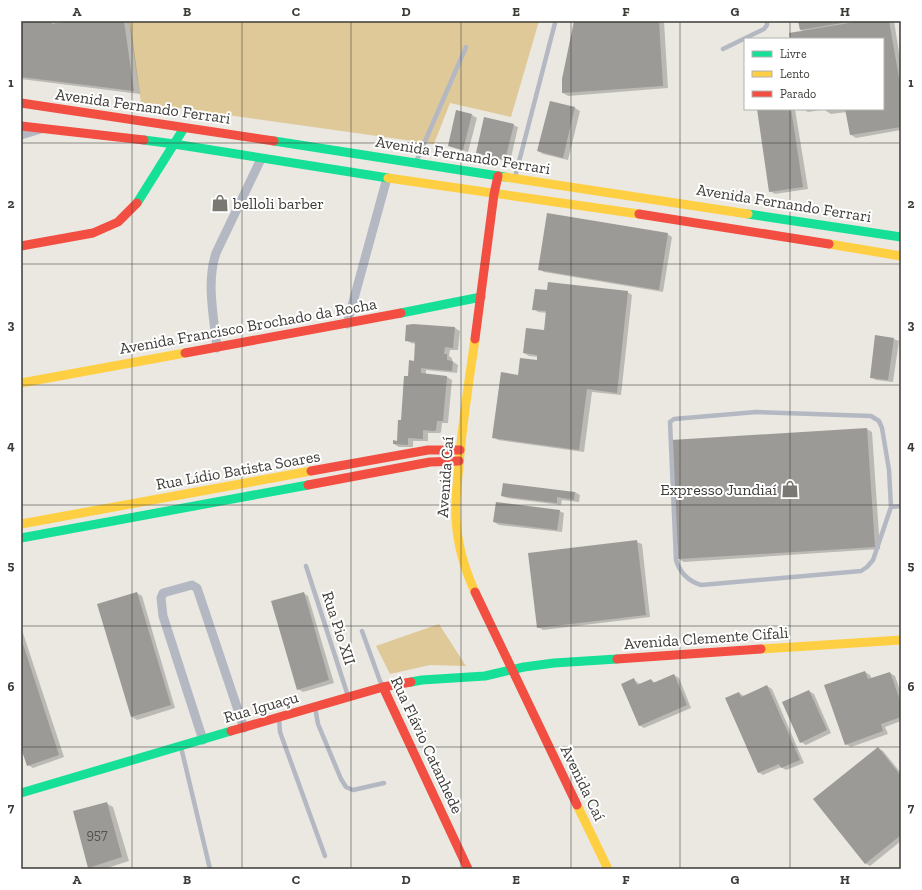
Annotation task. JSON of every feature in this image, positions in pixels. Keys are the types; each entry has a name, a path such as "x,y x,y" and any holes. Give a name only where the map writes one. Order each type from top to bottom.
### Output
{"main road":[{"name":"Avenida Fernando Ferrari","path":"21,104 416,162 498,176 901,237"},
{"name":"Avenida Fernando Ferrari","path":"21,126 174,144 387,178 680,220 901,256"},
{"path":"21,246 93,233 118,222 138,201 184,128"},
{"name":"Avenida Caí","path":"498,176 494,194 460,450 456,496 456,519 459,540 470,578 608,869"},
{"path":"680,220 681,203"},
{"path":"828,243 831,226"},
{"name":"Avenida Francisco Brochado da Rocha","path":"21,383 347,324 480,297"},
{"name":"Rua Lídio Batista Soares","path":"21,524 428,450 460,450"},
{"path":"382,459 384,470"},
{"name":"Rua Lídio Batista Soares","path":"21,538 384,470 430,462 459,461"},
{"path":"219,488 222,500"},
{"path":"86,512 89,525"},
{"name":"Avenida Clemente Cifali","path":"513,670 554,663 901,640"},
{"name":"Rua Iguaçu","path":"21,793 383,687 422,680 485,676 513,670"},
{"name":"Rua Flávio Catanhede","path":"383,687 468,869"}],"street":[{"path":"21,136 41,129"},
{"path":"217,348 211,277 212,264 261,159"},
{"path":"347,324 387,178"},
{"path":"203,740 163,616 161,598 163,593 192,585 195,586 244,728"}],"lane":[{"path":"746,38 764,29 767,25 767,21"},
{"path":"514,178 555,23"},
{"path":"723,50 744,39"},
{"path":"416,162 466,47"},
{"path":"756,412 871,416 879,421 882,428 889,470 891,507 873,560 868,567 860,571 701,585 694,583 685,577 679,569 676,560 670,422 674,419 756,412"},
{"path":"891,507 901,506"},
{"name":"Rua Pio XII","path":"306,566 348,697"},
{"name":"Rua Flávio Catanhede","path":"362,631 383,687"},
{"path":"315,707 318,724 341,779 346,787 353,790 384,783"},
{"path":"279,718 280,732 325,856"},
{"path":"181,746 210,869"}],"shaded area":[{"path":"129,21 539,21 511,117 450,103 434,144 141,103"},
{"path":"439,624 466,666 430,665 390,674 376,646"}],"building":[{"path":"21,21 52,21 52,24 67,21 124,21 134,91 21,77"},
{"path":"574,21 659,21 663,86 562,93 562,79"},
{"path":"798,21 848,21 848,22 800,30"},
{"path":"861,21 889,21 901,89 901,127 850,135 845,110 884,110 884,38 790,38 789,33"},
{"path":"550,101 575,107 563,158 537,151"},
{"path":"456,110 472,114 463,150 448,146"},
{"path":"757,110 791,110 803,187 769,192"},
{"path":"484,117 514,124 505,160 476,153"},
{"path":"547,213 668,233 659,290 538,270"},
{"path":"548,282 628,291 617,393 587,389 579,450 492,438 501,372 518,375 520,358 537,360 537,355 523,353 526,328 544,330 546,311 532,310 535,289 547,290"},
{"path":"413,324 455,327 453,348 445,347 444,354 447,354 447,360 453,361 452,371 421,368 421,373 447,376 443,421 437,421 436,430 434,431 423,430 423,439 408,438 408,445 393,444 393,440 397,441 398,420 401,420 404,376 408,376 409,360 414,361 415,342 405,341 406,325"},
{"path":"875,335 894,338 888,380 870,378"},
{"path":"867,428 875,547 678,559 671,440"},
{"path":"503,483 575,492 574,500 557,497 557,503 501,496"},
{"path":"496,502 560,510 557,530 493,522"},
{"path":"637,540 646,615 537,628 528,553"},
{"path":"137,592 171,705 131,717 97,604"},
{"path":"304,592 329,680 297,690 271,601"},
{"path":"21,638 59,755 27,766 21,748"},
{"path":"865,671 868,679 890,672 901,703 901,717 881,724 883,731 845,745 824,685"},
{"path":"674,674 687,705 639,726 621,684 634,678 637,685 651,679 653,683"},
{"path":"767,685 800,760 781,768 779,764 758,773 725,698 739,692 741,697"},
{"path":"809,690 827,730 800,743 782,702"},
{"path":"878,747 901,776 901,835 865,864 813,799"},
{"path":"107,802 122,857 88,868 73,811"}],"traffic: fast":[{"path":"137,203 184,128"},
{"path":"144,140 388,178"},
{"path":"274,141 505,177"},
{"path":"748,214 901,237"},
{"path":"401,313 481,297"},
{"path":"21,538 308,485"},
{"path":"411,682 485,676 524,667 554,663 617,659"},
{"path":"21,793 231,731"}],"traffic: slow":[{"path":"505,177 748,214"},
{"path":"388,178 639,214"},
{"path":"829,244 901,256"},
{"path":"475,339 456,492 457,527 460,547 465,566 475,592"},
{"path":"21,383 185,353"},
{"path":"21,524 311,471"},
{"path":"761,649 901,640"},
{"path":"577,805 608,869"}],"traffic: jam":[{"path":"21,103 274,141"},
{"path":"21,126 144,140"},
{"path":"475,339 494,194 498,176"},
{"path":"21,246 93,233 118,222 137,203"},
{"path":"639,214 829,244"},
{"path":"185,353 401,313"},
{"path":"311,471 428,450 460,450"},
{"path":"308,485 430,462 459,461"},
{"path":"475,592 577,805"},
{"path":"617,659 761,649"},
{"path":"231,731 383,687 411,682"},
{"path":"383,687 468,869"}],"place":[{"name":"belloli barber","path":"220,203"},
{"name":"Expresso Jundiaí","path":"790,489"}]}
